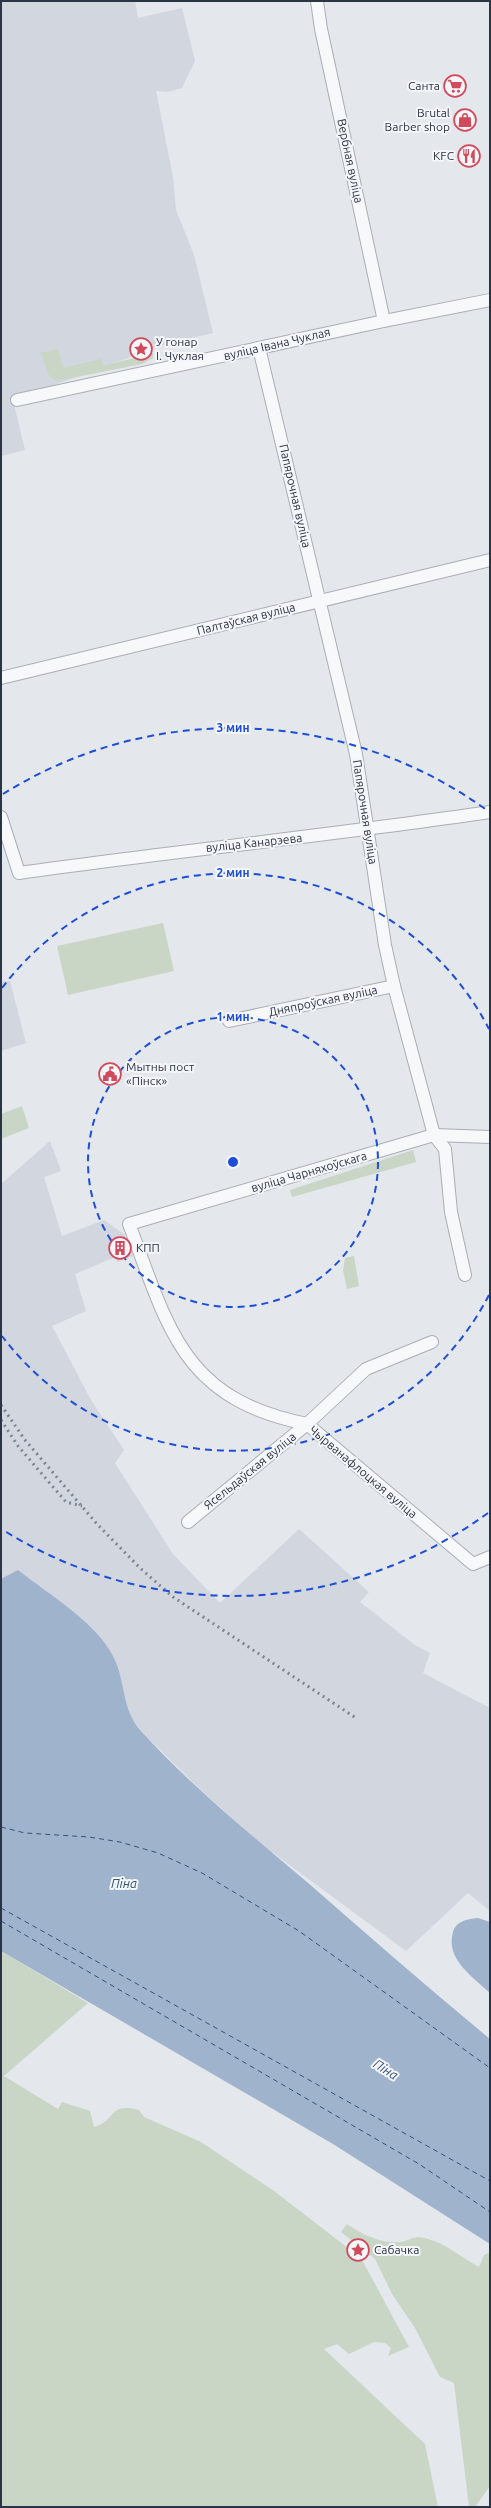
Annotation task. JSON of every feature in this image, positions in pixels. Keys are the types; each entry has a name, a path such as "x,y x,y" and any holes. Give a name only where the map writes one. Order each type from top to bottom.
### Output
{"street":[{"name":"Вербная вуліца","path":"317,1 321,29 384,320"},
{"name":"вуліца Івана Чуклая","path":"17,400 384,320 490,300"},
{"name":"Папярочная вуліца","path":"259,348 356,754 385,945 394,986 434,1135 445,1149 451,1212 465,1276"},
{"name":"Палтаўская вуліца","path":"1,678 490,560"},
{"name":"вуліца Канарэева","path":"1,817 19,873 180,851 368,830 490,812"},
{"name":"Дняпроўская вуліца","path":"229,1021 394,986"},
{"name":"вуліца Чарняхоўскага","path":"129,1224 434,1135 490,1137"},
{"name":"Чырванафлоцкая вуліца","path":"129,1224 173,1336 196,1370 221,1392 291,1421 307,1424 473,1564 490,1557"},
{"name":"Ясельдаўская вуліца","path":"188,1522 307,1424 366,1369 432,1342"}],"shaded area":[{"path":"1,1 135,1 138,18 182,8 195,61 182,88 167,92 156,91 173,177 176,210 194,255 213,333 169,343 13,400 25,450 1,456"},
{"path":"1,981 10,981 26,1043 1,1051"},
{"path":"50,1141 61,1171 44,1177 62,1236 104,1220 124,1234 133,1256 117,1262 115,1257 75,1274 86,1311 52,1326 91,1400 124,1450 115,1463 173,1554 220,1603 299,1529 369,1592 360,1602 415,1645 430,1653 423,1673 490,1708 490,1911 468,1893 406,1951 261,1844 201,1790 141,1731 131,1717 125,1703 119,1672 18,1571 1,1579 1,1184"}],"green space":[{"path":"58,349 63,368 101,359 103,366 153,353 153,358 142,364 57,381 49,376 41,353"},
{"path":"163,923 174,971 68,995 57,946"},
{"path":"22,1106 29,1128 1,1139 1,1114"},
{"path":"413,1150 416,1162 292,1197 290,1190"},
{"path":"354,1256 359,1286 347,1289 343,1270 345,1258"},
{"path":"1,1951 88,2003 4,2076 58,2109 62,2102 90,2111 94,2127 102,2124 117,2110 122,2108 139,2110 144,2117 201,2142 274,2191 361,2258 409,2347 388,2356 391,2348 385,2343 374,2342 349,2354 337,2344 324,2349 425,2444 438,2507 1,2507"},
{"path":"347,2224 372,2238 386,2242 401,2242 419,2237 427,2238 450,2249 479,2267 484,2255 490,2252 490,2486 475,2507 469,2507 454,2383 440,2377 415,2328 392,2294 375,2259 341,2232"}],"water":[{"name":"Піна","path":"18,1570 70,1609 95,1631 105,1643 117,1665 130,1714 141,1731 180,1771 221,1809 490,2039 490,2244 333,2144 1,1951 1,1579"},
{"path":"478,1918 490,1922 490,1993 462,1967 453,1951 453,1932 457,1925 466,1920"}],"ferry route":[{"path":"1,1827 25,1833 89,1837 120,1842 158,1853 202,1873 299,1931 490,2068"},
{"path":"1,1908 490,2181"},
{"path":"1,1921 419,2164 490,2212"}],"railway":[{"path":"1,1405 25,1440 97,1524 140,1568 173,1597 356,1718"},
{"path":"1,1420 18,1446 66,1502 82,1506"}],"place":[{"name":"Санта","path":"455,86"},
{"name":"Brutal Barber shop","path":"465,120"},
{"name":"KFC","path":"469,156"},
{"name":"У гонар І. Чуклая","path":"141,349"},
{"name":"Мытны пост «Пінск»","path":"110,1074"},
{"name":"КПП","path":"120,1248"},
{"name":"Сабачка","path":"358,2250"}]}
